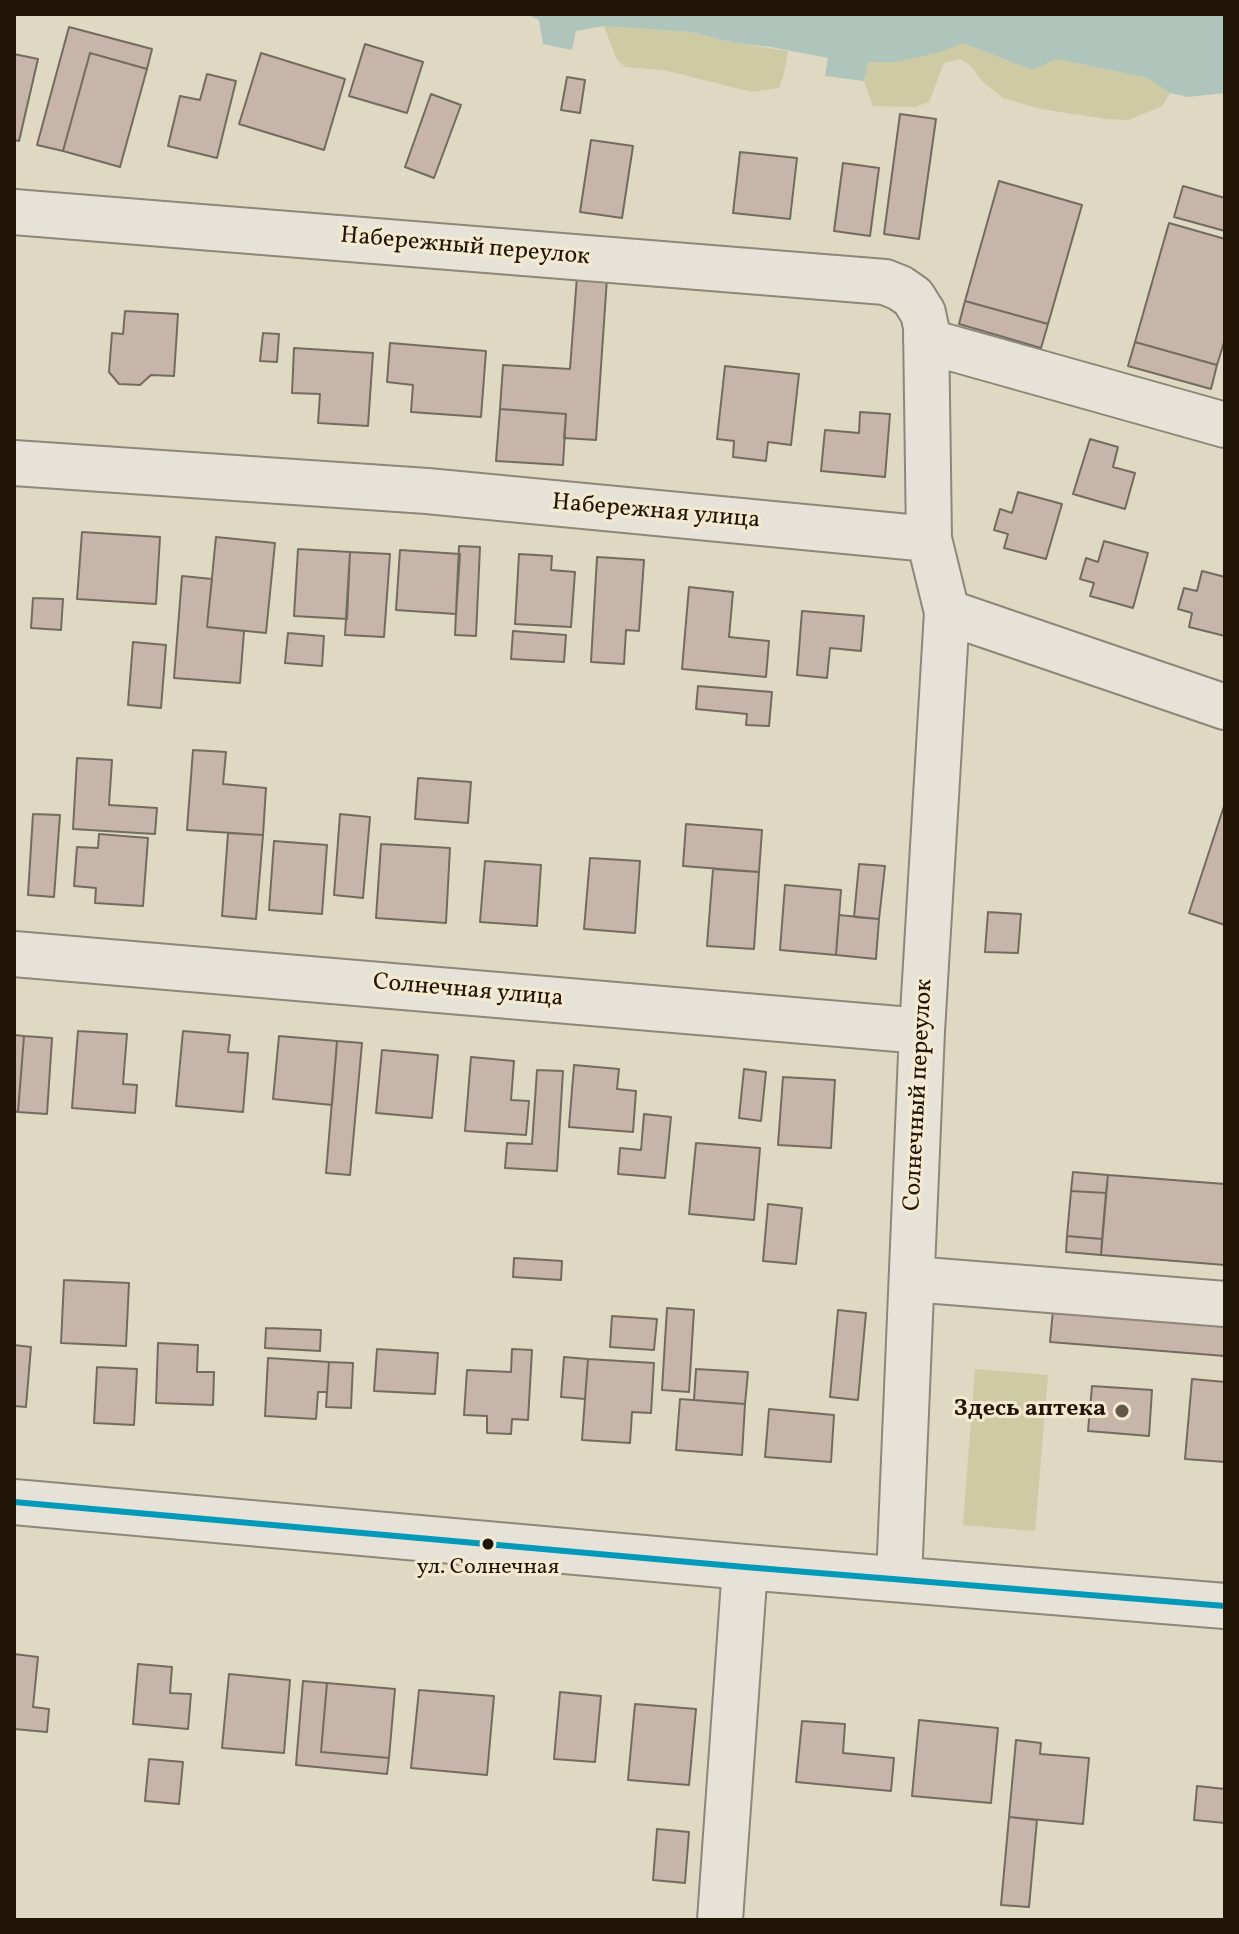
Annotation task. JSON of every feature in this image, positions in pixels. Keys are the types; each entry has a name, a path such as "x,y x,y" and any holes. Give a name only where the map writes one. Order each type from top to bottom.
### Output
{"street":[{"name":"Набережный переулок","path":"14,212 885,282 913,297 923,313 926,341"},
{"path":"1225,425 926,341 929,539 947,612 1225,707"},
{"name":"Набережная улица","path":"14,463 427,491 929,539"},
{"name":"Солнечный переулок","path":"899,1579 922,1031 947,612"},
{"name":"Солнечная улица","path":"14,954 922,1031"},
{"path":"912,1279 1225,1304"},
{"path":"14,1502 1225,1606"},
{"path":"720,1920 745,1567"}],"shaded area":[{"path":"526,14 1225,14 1225,93 1188,97 1170,93 1148,78 1057,59 1032,70 963,43 941,52 897,62 868,62 864,81 825,76 828,58 735,43 691,32 604,26 576,31 572,50 543,44 539,20"},
{"path":"604,26 691,32 788,51 784,74 779,88 752,92 664,70 625,67 616,58"},
{"path":"963,43 1032,70 1057,59 1148,78 1170,93 1162,106 1129,120 1041,109 1003,98 960,59 944,63 929,102 915,107 873,106 864,81 867,61 897,62 941,52"},
{"path":"975,1369 1048,1375 1035,1531 963,1525"}],"building":[{"path":"69,27 152,49 147,69 90,53 63,151 37,145"},
{"path":"365,44 423,62 407,113 349,96"},
{"path":"90,53 147,69 120,167 63,151"},
{"path":"261,53 345,79 324,150 239,124"},
{"path":"14,54 38,59 19,141 14,140"},
{"path":"207,74 236,81 217,158 168,146 180,96 200,100"},
{"path":"567,77 585,80 580,113 561,110"},
{"path":"431,94 461,105 434,178 405,167"},
{"path":"900,114 936,119 919,239 884,234"},
{"path":"591,140 633,146 622,218 580,212"},
{"path":"740,152 797,158 790,219 733,213"},
{"path":"843,163 879,168 870,236 834,231"},
{"path":"999,181 1082,205 1048,324 965,301"},
{"path":"1183,186 1225,198 1225,231 1174,217"},
{"path":"1169,223 1225,239 1225,339 1217,365 1135,342"},
{"path":"577,276 607,278 596,440 564,438 566,414 500,409 503,365 570,369"},
{"path":"965,301 1048,324 1041,348 959,324"},
{"path":"125,311 178,314 174,376 151,375 140,385 119,384 109,372 112,333 123,334"},
{"path":"263,333 279,334 277,362 260,361"},
{"path":"1135,342 1217,365 1211,389 1128,366"},
{"path":"390,343 486,351 481,417 411,412 413,385 387,382"},
{"path":"294,348 373,353 368,426 318,423 320,394 292,393"},
{"path":"725,366 799,374 791,445 768,442 766,461 733,457 734,441 717,439"},
{"path":"500,409 566,414 563,465 496,461"},
{"path":"860,412 890,414 885,477 821,471 825,430 859,433"},
{"path":"1090,439 1118,447 1113,467 1135,473 1125,509 1073,494"},
{"path":"1018,492 1062,504 1046,559 1004,548 1008,534 994,530 1000,509 1012,513"},
{"path":"82,532 160,537 156,604 77,599"},
{"path":"216,537 275,543 266,633 207,627"},
{"path":"1104,541 1148,553 1133,608 1090,596 1094,583 1080,579 1086,558 1098,562"},
{"path":"459,546 480,547 476,636 455,635"},
{"path":"298,549 350,552 347,619 294,616"},
{"path":"400,550 460,554 456,614 396,610"},
{"path":"350,552 390,554 384,637 345,635"},
{"path":"519,554 552,556 551,570 575,572 571,627 515,624"},
{"path":"597,557 644,560 639,631 626,630 624,664 591,662"},
{"path":"1202,571 1225,577 1225,636 1189,627 1192,613 1178,609 1184,588 1197,591"},
{"path":"182,576 212,579 207,627 244,631 240,683 174,678"},
{"path":"689,587 733,592 729,637 769,641 766,677 682,669"},
{"path":"33,598 63,599 61,630 31,628"},
{"path":"802,611 864,616 861,651 830,648 827,678 797,675"},
{"path":"513,631 566,635 564,662 511,659"},
{"path":"288,633 324,636 322,666 285,663"},
{"path":"133,642 166,645 161,708 128,705"},
{"path":"698,686 772,692 769,726 746,725 747,714 696,709"},
{"path":"193,750 226,752 223,784 266,788 263,835 187,830"},
{"path":"77,758 112,760 109,805 157,808 155,834 73,829"},
{"path":"418,778 471,782 468,823 415,819"},
{"path":"1225,803 1225,925 1189,913"},
{"path":"33,814 60,815 54,897 28,895"},
{"path":"340,814 370,817 363,898 334,895"},
{"path":"686,824 762,830 759,872 683,866"},
{"path":"228,833 263,835 256,919 222,916"},
{"path":"99,834 148,838 143,906 95,903 96,888 74,886 77,847 98,848"},
{"path":"274,841 327,845 322,914 269,910"},
{"path":"381,844 450,848 446,923 376,918"},
{"path":"590,858 640,861 635,933 584,929"},
{"path":"485,861 541,865 537,926 480,922"},
{"path":"859,864 885,866 879,919 854,917"},
{"path":"713,869 759,872 754,949 707,946"},
{"path":"785,885 841,890 836,955 780,950"},
{"path":"988,912 1021,914 1018,953 985,952"},
{"path":"839,915 879,919 876,959 836,955"},
{"path":"78,1031 127,1034 123,1084 137,1085 135,1113 72,1108"},
{"path":"183,1031 230,1035 228,1052 248,1053 243,1112 176,1106"},
{"path":"14,1035 24,1036 18,1112 14,1111"},
{"path":"24,1036 52,1038 47,1114 18,1112"},
{"path":"279,1036 337,1041 332,1105 273,1099"},
{"path":"337,1041 362,1043 350,1175 326,1173"},
{"path":"382,1050 438,1055 432,1118 376,1113"},
{"path":"471,1057 514,1061 511,1100 529,1101 526,1135 465,1131"},
{"path":"574,1065 619,1069 617,1089 636,1091 633,1132 569,1127"},
{"path":"744,1069 766,1072 761,1121 739,1118"},
{"path":"537,1070 563,1071 557,1171 505,1168 507,1143 532,1144"},
{"path":"783,1077 835,1080 831,1148 778,1145"},
{"path":"644,1114 671,1117 665,1178 618,1174 620,1148 641,1150"},
{"path":"696,1143 760,1148 754,1220 689,1214"},
{"path":"1073,1172 1108,1175 1106,1193 1071,1191"},
{"path":"1108,1175 1225,1184 1225,1265 1101,1255"},
{"path":"1071,1191 1106,1193 1102,1239 1067,1236"},
{"path":"768,1204 802,1208 796,1264 763,1261"},
{"path":"1067,1236 1102,1239 1101,1255 1066,1252"},
{"path":"514,1258 562,1261 561,1280 513,1277"},
{"path":"64,1280 129,1283 126,1346 61,1343"},
{"path":"667,1308 694,1310 689,1392 662,1390"},
{"path":"838,1310 866,1313 858,1400 830,1397"},
{"path":"1053,1310 1225,1324 1225,1356 1050,1342"},
{"path":"612,1316 657,1319 654,1350 610,1347"},
{"path":"266,1328 321,1330 320,1351 265,1348"},
{"path":"158,1343 198,1345 197,1372 214,1372 213,1405 156,1403"},
{"path":"14,1345 31,1347 26,1407 14,1406"},
{"path":"377,1349 438,1353 435,1394 374,1391"},
{"path":"512,1349 532,1350 528,1420 512,1419 511,1434 487,1433 487,1416 464,1415 467,1370 511,1372"},
{"path":"564,1357 588,1359 585,1399 561,1397"},
{"path":"268,1358 329,1362 327,1392 318,1392 316,1419 265,1416"},
{"path":"588,1359 654,1363 651,1413 632,1412 630,1443 582,1440"},
{"path":"329,1362 353,1363 351,1408 326,1407"},
{"path":"97,1367 137,1369 134,1425 94,1423"},
{"path":"696,1369 748,1372 745,1404 694,1400"},
{"path":"1192,1379 1225,1382 1225,1462 1185,1459"},
{"path":"1092,1386 1152,1390 1149,1436 1088,1431"},
{"path":"680,1399 745,1404 742,1455 676,1450"},
{"path":"769,1409 834,1415 831,1462 765,1457"},
{"path":"14,1654 38,1657 33,1707 49,1709 47,1732 14,1729"},
{"path":"138,1664 172,1667 170,1693 191,1694 188,1729 133,1724"},
{"path":"229,1674 290,1680 284,1753 222,1748"},
{"path":"303,1681 327,1683 321,1752 389,1758 387,1774 296,1765"},
{"path":"327,1683 395,1689 389,1758 321,1752"},
{"path":"419,1690 494,1696 487,1775 411,1768"},
{"path":"560,1692 601,1696 595,1762 554,1759"},
{"path":"635,1704 696,1709 689,1785 628,1780"},
{"path":"919,1720 998,1728 991,1803 912,1796"},
{"path":"802,1721 845,1724 843,1753 894,1758 891,1791 796,1782"},
{"path":"1016,1740 1041,1743 1040,1754 1089,1758 1083,1824 1009,1817"},
{"path":"149,1759 183,1762 179,1804 145,1801"},
{"path":"1197,1786 1225,1789 1225,1823 1194,1820"},
{"path":"1009,1817 1037,1820 1029,1907 1001,1905"},
{"path":"657,1829 689,1832 685,1883 653,1880"}],"transit line":[{"path":"14,1502 1225,1606"}],"place":[{"name":"Здесь аптека","path":"1122,1411"},
{"name":"ул. Солнечная","path":"488,1544"}]}
